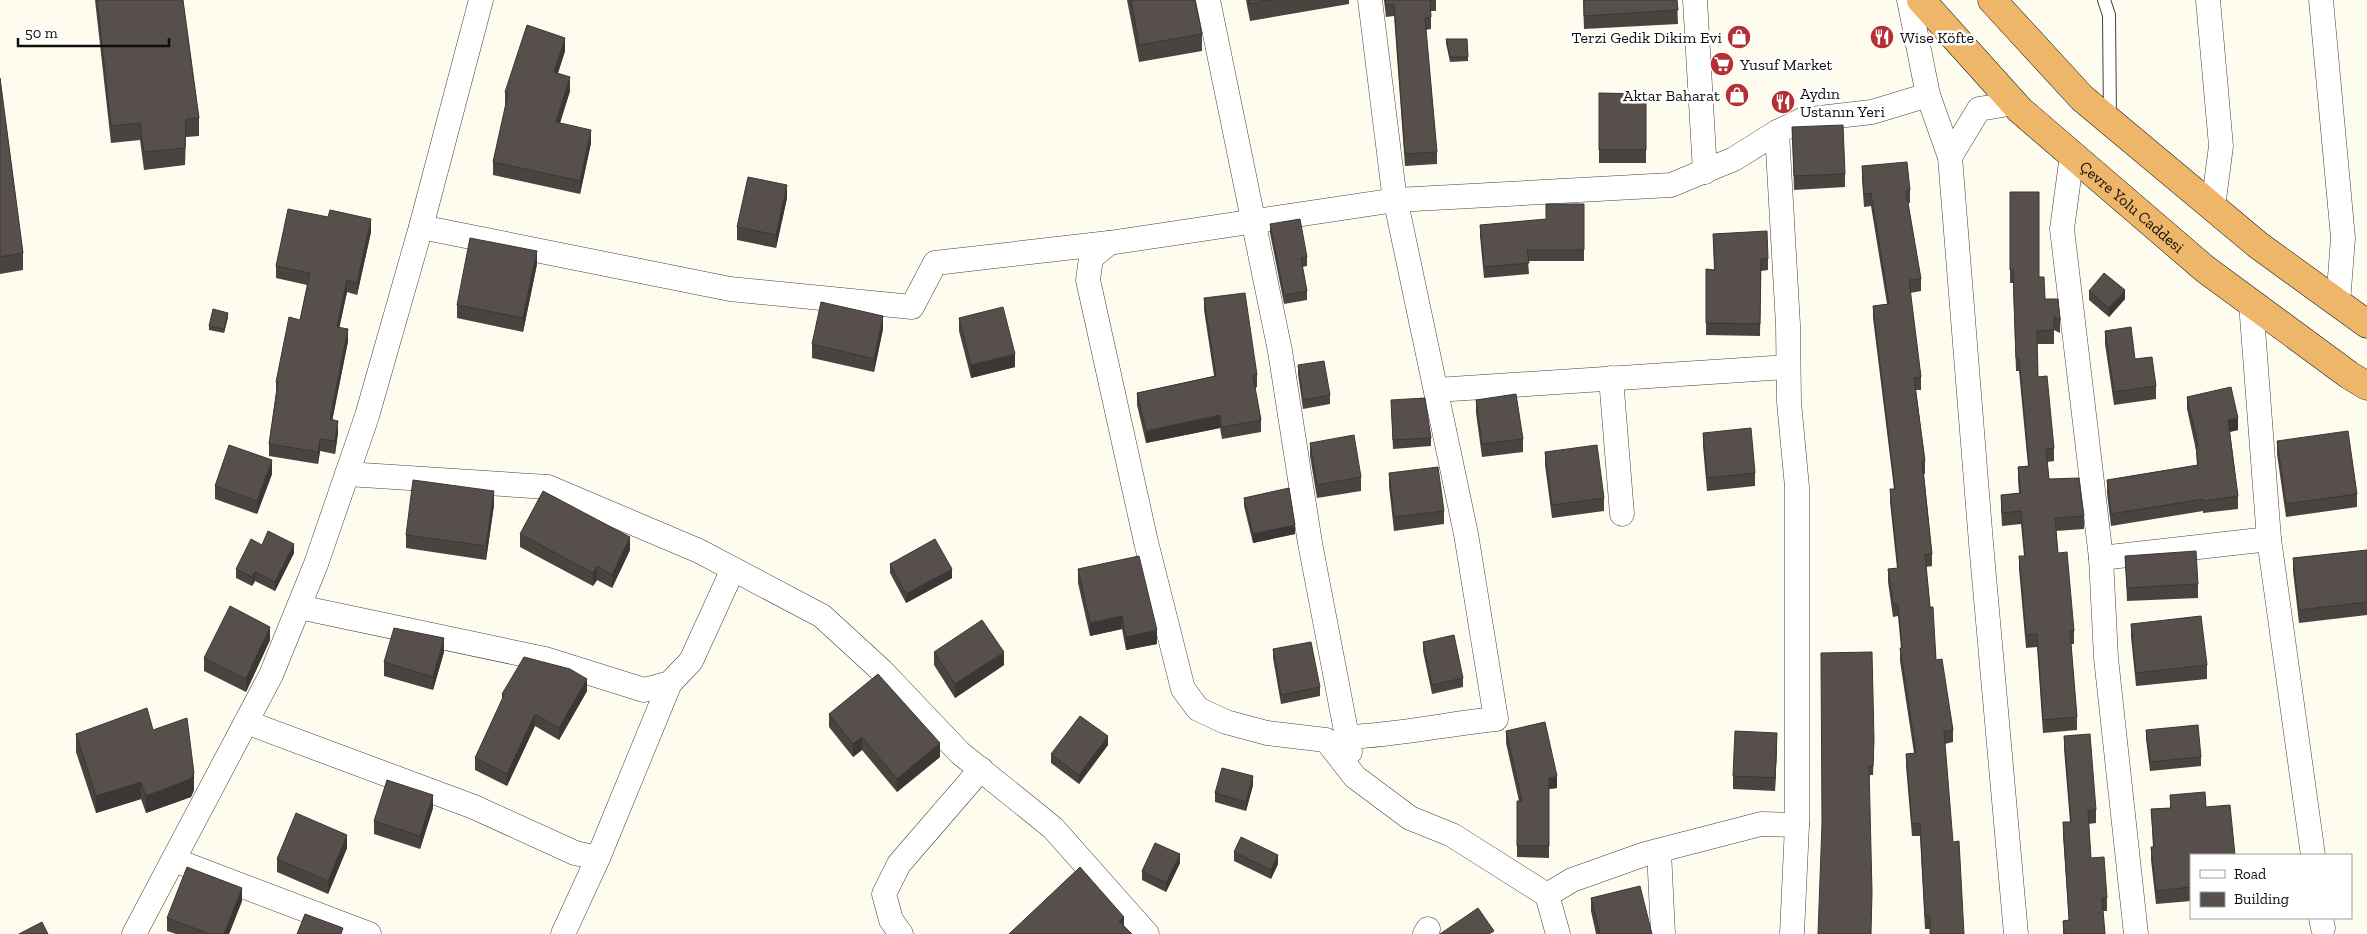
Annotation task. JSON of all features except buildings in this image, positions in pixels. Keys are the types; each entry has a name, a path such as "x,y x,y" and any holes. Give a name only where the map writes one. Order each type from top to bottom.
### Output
{"highway":[{"name":"Çevre Yolu Caddesi","path":"1921,0 2014,103 2072,155 2205,269 2367,386"},
{"path":"1999,4 2082,98 2258,245 2367,324"}],"street":[{"path":"134,934 271,675 299,607 368,416 421,227 481,0"},
{"path":"1208,0 1280,351 1310,543 1355,777"},
{"path":"1348,737 1387,735 1450,724 1496,719 1466,534 1396,200 1370,0"},
{"path":"1695,0 1705,172"},
{"path":"1909,0 1928,95 1950,157 1981,543 2016,934"},
{"path":"2208,0 2221,146 2213,207"},
{"path":"2321,0 2343,238 2338,303"},
{"path":"421,227 730,289 912,307 935,263 1109,243 1396,200 1670,185 1734,159 1776,132 1802,120 1872,112 1928,95"},
{"path":"1950,157 1979,108 2014,103"},
{"path":"1776,132 1788,325 1789,402 1796,488 1797,825 1792,934"},
{"path":"2072,155 2062,229 2101,558 2106,658 2136,934"},
{"path":"1109,243 1091,258 1088,280 1144,533 1183,689 1198,709 1226,722 1267,732 1326,740 1355,777 1410,818 1452,835 1547,895 1558,934"},
{"path":"2251,303 2269,539 2313,854"},
{"path":"1436,390 1788,367"},
{"path":"1611,378 1622,514"},
{"path":"347,474 548,487 699,551 822,616 882,671 960,753 1053,828 1148,934"},
{"path":"2101,558 2269,539"},
{"path":"563,934 598,858 670,683 691,661 733,569"},
{"path":"299,607 545,659 644,690 670,683"},
{"path":"246,722 474,807 575,853 598,858"},
{"path":"901,934 891,920 884,894 898,864 981,769"},
{"path":"1547,895 1572,880 1659,851 1761,824 1797,825"},
{"path":"1659,851 1663,934"},
{"path":"174,860 369,934"}],"lane":[{"path":"2104,0 2109,15 2110,121"}],"place":[{"name":"Terzi Gedik Dikim Evi","path":"1739,37"},
{"name":"Wise Köfte","path":"1882,37"},
{"name":"Yusuf Market","path":"1722,64"},
{"name":"Aktar Baharat","path":"1737,95"},
{"name":"Aydın Ustanın Yeri","path":"1783,102"}]}
